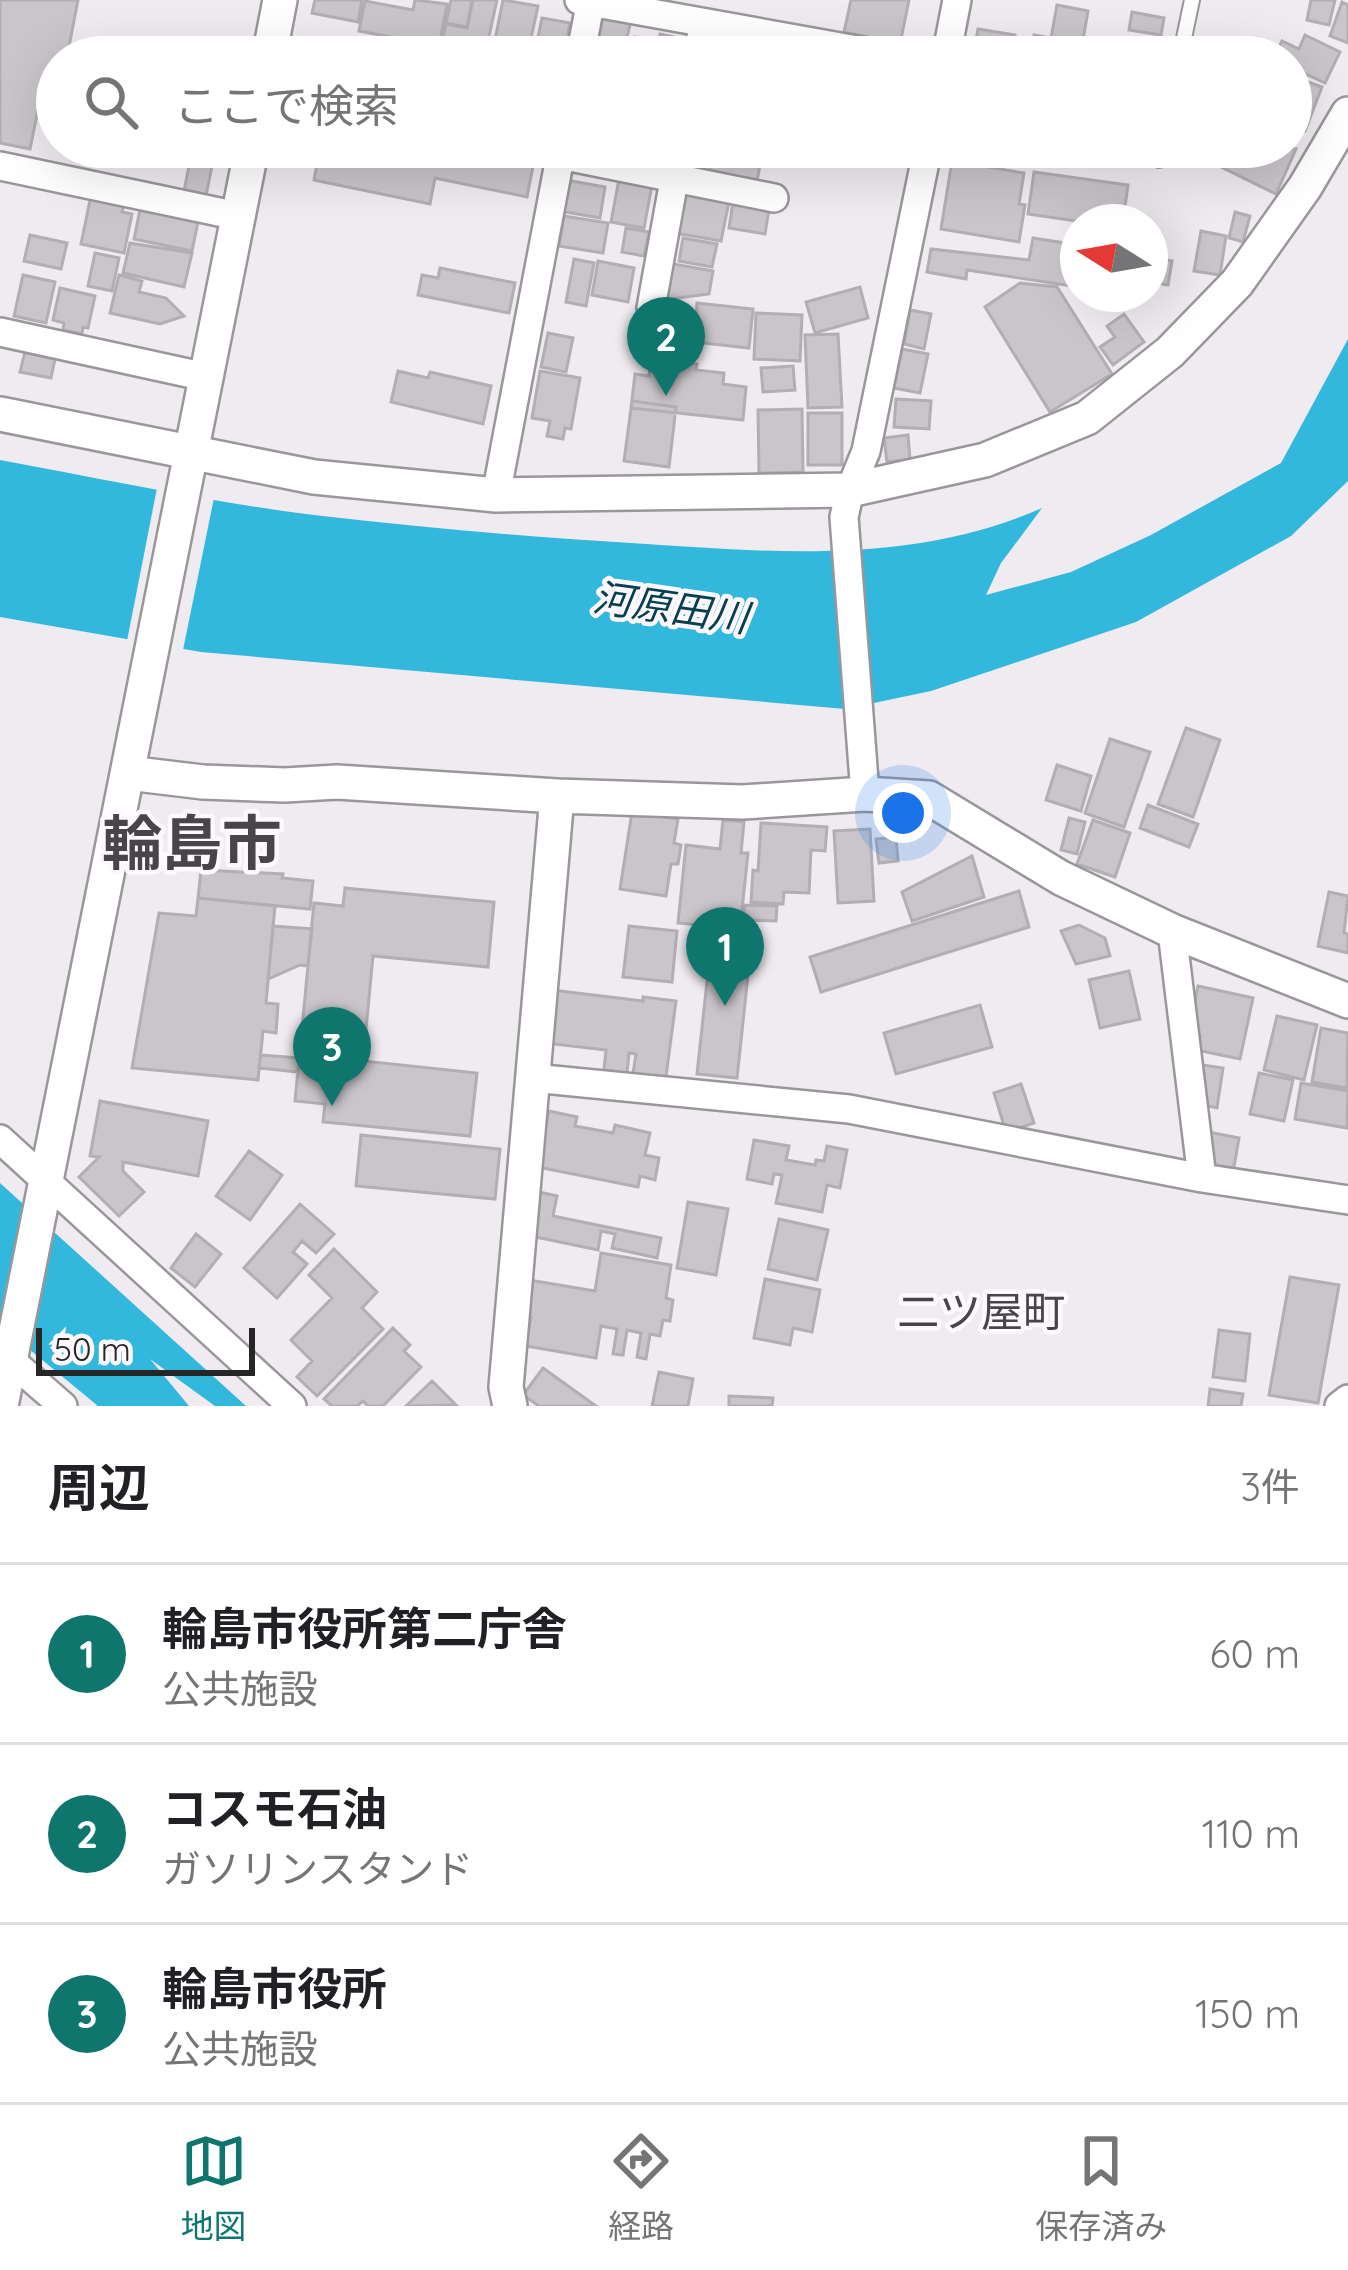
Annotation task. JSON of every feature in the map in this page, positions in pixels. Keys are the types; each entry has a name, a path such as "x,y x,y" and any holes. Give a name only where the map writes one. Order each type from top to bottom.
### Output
{"street":[{"path":"273,36 280,0"},
{"path":"950,36 957,0"},
{"path":"583,36 587,1 777,36"},
{"path":"701,36 704,23"},
{"path":"0,414 189,464 496,495 847,504 985,460 1087,418 1170,352 1237,283 1305,187 1348,114"},
{"path":"0,166 238,216"},
{"path":"2,1406 5,1355 48,1182 248,168"},
{"path":"496,495 558,168"},
{"path":"627,168 774,198"},
{"path":"651,308 676,168"},
{"path":"865,778 847,504 866,452 924,168"},
{"path":"0,332 206,377"},
{"path":"128,773 168,780 285,785 337,782 743,802 865,778 929,798 1061,878 1172,931 1348,1001"},
{"path":"510,1406 506,1387 557,796"},
{"path":"1172,931 1202,1178"},
{"path":"533,1078 848,1109 1202,1178 1348,1199"},
{"path":"0,1138 292,1406"},
{"path":"5,1355 63,1406"},
{"path":"1339,1406 1348,1400"}],"lane":[{"path":"1184,36 1192,0"}],"water":[{"name":"河原田川","path":"1348,339 1348,481 1291,536 1136,622 931,691 845,709 201,652 0,617 0,460 314,515 512,535 735,549 891,547 992,527 1042,508 1001,563 986,595 1071,572 1151,535 1281,463"},
{"path":"0,1183 246,1406 215,1406 150,1359 189,1406 98,1406 0,1325"}],"pier":[{"path":"158,483 215,493 182,655 126,646"}],"building":[{"path":"0,0 78,0 71,36 36,36 36,120 30,149 0,143"},
{"path":"315,0 362,0 358,22 312,13"},
{"path":"415,0 447,4 441,36 359,31 365,1 413,10"},
{"path":"451,0 472,0 467,27 446,23"},
{"path":"473,0 497,0 489,36 443,36 446,24 467,28"},
{"path":"503,0 538,6 532,36 496,36"},
{"path":"851,0 909,0 902,36 844,32"},
{"path":"1311,0 1335,0 1329,25 1307,20"},
{"path":"1342,2 1348,5 1348,43 1330,36"},
{"path":"1057,5 1088,11 1084,36 1051,36"},
{"path":"604,10 632,16 627,36 599,36"},
{"path":"1132,12 1164,18 1161,35 1129,30"},
{"path":"542,18 570,23 568,36 538,36"},
{"path":"978,29 1015,35 1015,36 977,36"},
{"path":"1312,38 1340,52 1325,83 1312,77"},
{"path":"1312,83 1322,87 1312,113"},
{"path":"189,168 212,168 206,196 184,191"},
{"path":"316,168 533,168 527,197 435,178 430,204 314,180"},
{"path":"710,168 759,168 757,182 709,173"},
{"path":"951,168 1024,173 1019,242 941,229"},
{"path":"1223,168 1288,168 1276,194"},
{"path":"1034,172 1128,185 1125,204 1060,204 1060,219 1028,214"},
{"path":"619,179 652,185 644,228 611,222"},
{"path":"566,180 605,187 600,218 560,211"},
{"path":"682,194 729,202 721,241 675,233"},
{"path":"91,195 124,203 122,212 132,214 124,253 81,244"},
{"path":"733,202 769,209 765,234 729,228"},
{"path":"141,205 199,217 192,251 134,239"},
{"path":"1235,212 1250,216 1243,242 1229,238"},
{"path":"564,216 608,223 603,253 559,246"},
{"path":"626,228 649,232 644,256 622,252"},
{"path":"1201,231 1226,236 1220,275 1194,271"},
{"path":"30,235 67,243 61,269 24,261"},
{"path":"683,238 717,244 712,267 679,261"},
{"path":"1033,238 1060,242 1060,284 967,270 966,279 927,272 931,249 1029,260"},
{"path":"130,243 192,253 184,287 123,273"},
{"path":"95,253 119,258 112,291 88,286"},
{"path":"574,259 594,263 586,306 566,302"},
{"path":"598,261 634,268 628,302 592,295"},
{"path":"668,263 713,271 709,294 662,300"},
{"path":"440,268 515,283 509,313 418,295 422,275 438,278"},
{"path":"23,275 55,282 46,323 14,316"},
{"path":"119,275 142,281 139,292 166,298 184,316 160,324 110,313"},
{"path":"1020,283 1057,287 1060,312 1073,312 1112,374 1050,412 985,307"},
{"path":"860,287 868,318 815,333 806,302"},
{"path":"60,288 95,296 88,328 83,327 82,334 63,330 64,323 53,320"},
{"path":"697,303 753,309 749,348 694,342"},
{"path":"910,310 931,314 924,349 904,344"},
{"path":"756,313 802,315 800,361 754,359"},
{"path":"1124,314 1144,342 1113,365 1100,347 1115,337 1107,326"},
{"path":"548,333 573,338 566,372 541,367"},
{"path":"838,334 842,407 808,408 805,335"},
{"path":"902,349 928,354 920,393 894,388"},
{"path":"25,352 55,359 51,378 20,372"},
{"path":"651,359 697,364 696,370 724,373 723,384 746,387 743,420 631,408 635,374 649,376"},
{"path":"793,366 795,390 763,392 761,368"},
{"path":"398,371 428,378 430,372 491,386 483,424 391,402"},
{"path":"540,371 580,378 571,429 565,428 563,439 547,436 550,421 532,418"},
{"path":"896,399 931,401 929,429 894,427"},
{"path":"632,401 676,407 669,467 624,461"},
{"path":"802,409 803,472 759,473 758,410"},
{"path":"808,413 842,413 842,465 808,465"},
{"path":"908,435 910,459 887,462 884,438"},
{"path":"1186,728 1220,740 1193,817 1158,804"},
{"path":"1110,739 1150,752 1124,827 1085,813"},
{"path":"1057,765 1091,776 1081,811 1046,800"},
{"path":"1148,805 1198,824 1189,847 1140,828"},
{"path":"632,812 678,819 674,843 681,845 678,864 671,864 666,896 620,889"},
{"path":"1069,818 1085,822 1077,854 1061,850"},
{"path":"723,820 744,822 741,853 748,853 740,929 678,923 686,845 720,849"},
{"path":"1093,820 1130,833 1115,877 1077,864"},
{"path":"761,823 827,827 825,851 811,850 809,893 784,892 783,904 751,902"},
{"path":"870,829 874,901 838,903 834,831"},
{"path":"896,837 898,861 879,863 876,839"},
{"path":"972,856 984,897 912,921 902,892"},
{"path":"201,870 283,874 282,878 313,881 310,909 198,898"},
{"path":"345,888 494,902 488,967 373,956 363,1061 477,1073 470,1136 323,1122 325,1104 295,1101 314,903 343,906"},
{"path":"1019,891 1029,927 821,992 810,957"},
{"path":"1329,892 1348,896 1344,933 1348,934 1348,953 1318,946"},
{"path":"198,898 275,906 266,1003 278,1004 276,1033 263,1031 258,1080 132,1068 159,913 196,916"},
{"path":"744,905 777,906 776,921 744,920"},
{"path":"1079,925 1105,938 1110,956 1076,964 1061,931"},
{"path":"273,926 312,929 308,966 268,979"},
{"path":"629,926 677,931 672,982 623,977"},
{"path":"712,935 752,938 737,1078 697,1074"},
{"path":"1129,971 1140,1019 1100,1028 1089,980"},
{"path":"1198,986 1253,998 1240,1059 1197,1050 1200,1036 1188,1034"},
{"path":"552,990 676,1001 665,1084 632,1080 636,1054 629,1053 627,1073 604,1070 606,1050 545,1043"},
{"path":"980,1005 992,1047 896,1074 884,1033"},
{"path":"1277,1016 1317,1025 1304,1080 1264,1070"},
{"path":"1321,1028 1348,1033 1347,1088 1312,1082"},
{"path":"261,1055 299,1058 298,1072 259,1068"},
{"path":"1189,1063 1223,1068 1217,1108 1195,1103"},
{"path":"1259,1073 1293,1080 1284,1121 1250,1114"},
{"path":"1301,1083 1348,1091 1347,1128 1295,1119"},
{"path":"1021,1084 1034,1123 1006,1132 994,1093"},
{"path":"100,1101 208,1121 198,1176 123,1162 123,1171 144,1192 119,1216 79,1177 99,1157 90,1156"},
{"path":"549,1111 577,1117 575,1126 613,1133 615,1125 650,1133 645,1155 659,1158 655,1180 640,1176 638,1187 538,1167"},
{"path":"1198,1130 1239,1138 1232,1178 1205,1173"},
{"path":"361,1135 500,1149 495,1199 356,1186"},
{"path":"754,1140 789,1146 786,1160 815,1165 816,1160 824,1161 827,1146 847,1150 840,1188 827,1185 822,1212 776,1203 782,1175 774,1174 772,1184 747,1179"},
{"path":"249,1151 282,1175 250,1220 216,1196"},
{"path":"539,1192 557,1196 553,1216 661,1238 657,1258 612,1248 615,1234 601,1231 598,1250 531,1236"},
{"path":"688,1202 728,1209 716,1275 677,1268"},
{"path":"300,1204 334,1234 316,1253 302,1241 293,1252 307,1264 277,1298 244,1268"},
{"path":"779,1219 828,1230 817,1280 768,1269"},
{"path":"196,1234 221,1254 195,1287 171,1268"},
{"path":"334,1249 377,1292 362,1308 383,1329 317,1396 297,1377 312,1361 291,1340 332,1298 309,1275"},
{"path":"601,1253 671,1265 666,1298 673,1300 670,1321 663,1320 660,1336 650,1334 646,1359 637,1357 641,1333 627,1330 623,1355 613,1354 617,1329 601,1326 596,1358 526,1346 531,1317 523,1316 529,1280 595,1291"},
{"path":"1290,1277 1339,1285 1318,1403 1269,1395"},
{"path":"765,1279 820,1290 812,1332 793,1328 790,1345 754,1338"},
{"path":"393,1328 410,1345 404,1351 421,1367 383,1406 368,1406 363,1401 357,1406 332,1406 324,1399"},
{"path":"1219,1330 1250,1334 1245,1381 1213,1377"},
{"path":"543,1368 596,1406 539,1406 523,1395"},
{"path":"659,1372 693,1379 688,1406 652,1406"},
{"path":"432,1381 456,1405 406,1406"},
{"path":"1210,1389 1243,1394 1241,1406 1208,1406"},
{"path":"729,1396 773,1398 772,1406 729,1406"}],"place":[{"name":"コスモ石油","path":"666,396"},
{"name":"輪島市役所第二庁舎","path":"725,1006"},
{"name":"輪島市役所","path":"332,1106"}],"district":[{"name":"輪島市","path":"192,842"},
{"name":"二ツ屋町","path":"981,1311"}]}
